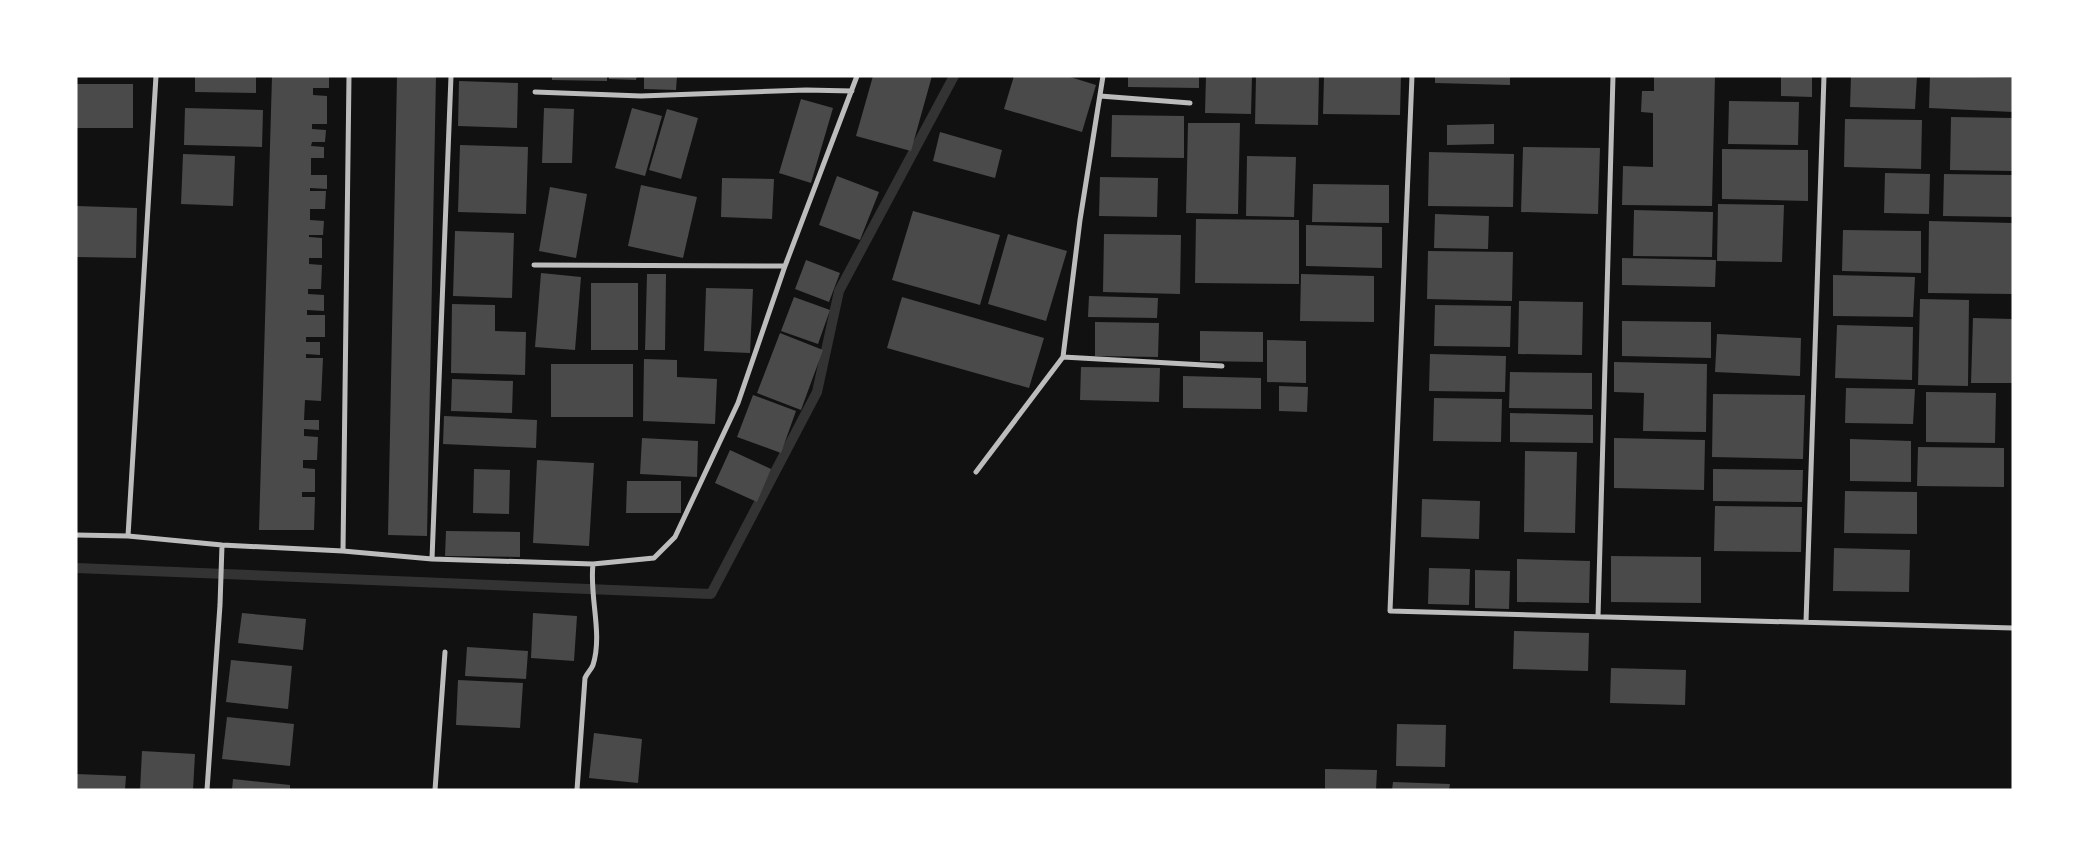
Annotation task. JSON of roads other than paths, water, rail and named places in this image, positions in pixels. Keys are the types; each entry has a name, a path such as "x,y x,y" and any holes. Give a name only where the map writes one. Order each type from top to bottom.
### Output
{"street":[{"path":"128,536 156,76"},
{"path":"344,551 349,76"},
{"path":"432,559 451,76"},
{"path":"76,535 128,536 222,545 344,551 432,559 593,564 654,558 675,537 738,403 785,266 857,76"},
{"path":"976,472 1063,358 1080,220 1103,76"},
{"path":"1412,76 1390,611 2013,628"},
{"path":"1598,617 1613,76"},
{"path":"1806,622 1824,76"},
{"path":"535,92 641,96 806,90 852,91"},
{"path":"1100,96 1190,103"},
{"path":"534,265 785,266"},
{"path":"1063,358 1222,366"},
{"path":"207,790 220,605 222,545"},
{"path":"577,790 585,678 594,662 596,626 592,596 593,564"},
{"path":"435,790 445,652"}],"waterway":[{"path":"76,568 711,594 817,392 839,291 954,76"}]}
